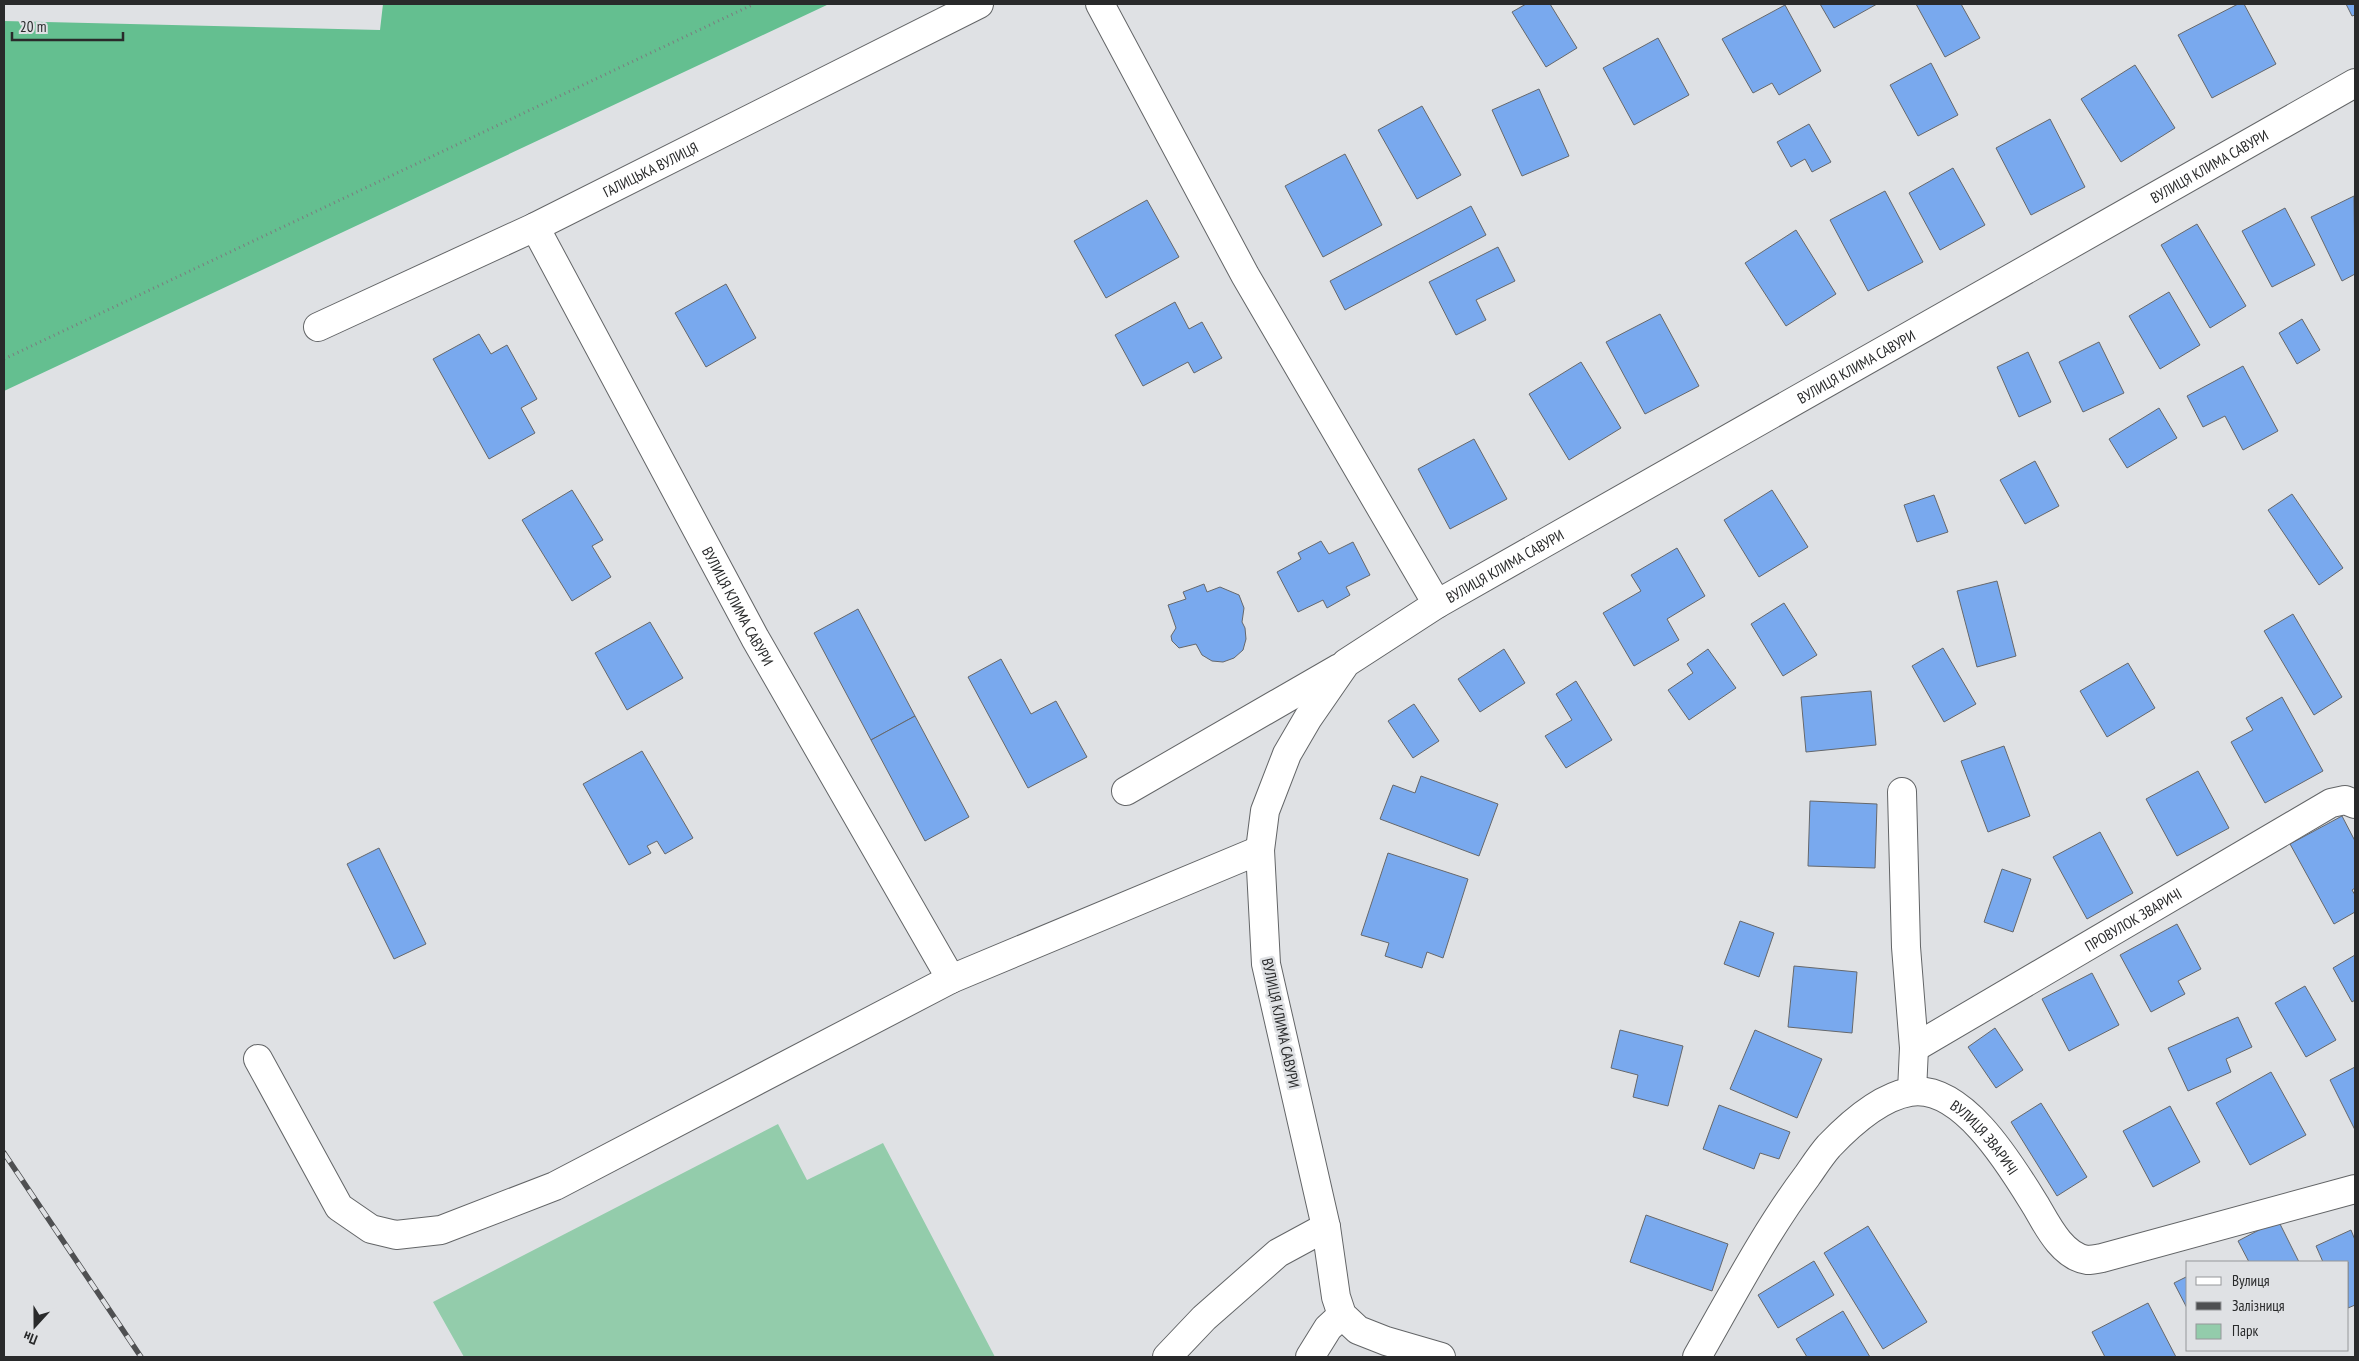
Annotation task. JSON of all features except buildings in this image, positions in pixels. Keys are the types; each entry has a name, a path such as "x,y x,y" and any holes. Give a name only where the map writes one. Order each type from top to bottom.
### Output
{"street":[{"name":"ГАЛИЦЬКА ВУЛИЦЯ","path":"318,326 536,227 979,4"},
{"path":"1100,4 1245,275 1437,604"},
{"name":"ВУЛИЦЯ КЛИМА САВУРИ","path":"1342,1315 1336,1297 1326,1227 1266,964 1260,850 1265,811 1287,754 1308,718 1346,663 1437,604 2355,83"},
{"name":"ВУЛИЦЯ КЛИМА САВУРИ","path":"536,227 755,638 951,979"},
{"path":"1126,791 1346,663"},
{"path":"1698,1357 1779,1215 1829,1146 1879,1104 1912,1091 1914,1048 1906,948 1902,792"},
{"name":"ПРОВУЛОК ЗВАРИЧІ","path":"1914,1048 2331,803 2345,800 2355,804"},
{"path":"258,1060 340,1207 372,1229 396,1235 441,1230 556,1186 951,979 1260,850"},
{"name":"ВУЛИЦЯ ЗВАРИЧІ","path":"1912,1091 1932,1094 1954,1103 1975,1122 2010,1164 2053,1234 2064,1247 2086,1260 2102,1258 2355,1189"},
{"path":"1167,1357 1204,1318 1278,1253 1326,1227"},
{"path":"1310,1357 1328,1328 1342,1315 1358,1330 1386,1341 1442,1357"}],"path":[{"path":"4,359 754,4"}],"green space":[{"path":"383,4 829,4 4,391 4,21 380,30"},
{"path":"778,1124 807,1180 883,1143 995,1357 464,1357 433,1302"}],"railway":[{"path":"4,1153 141,1357"}]}
